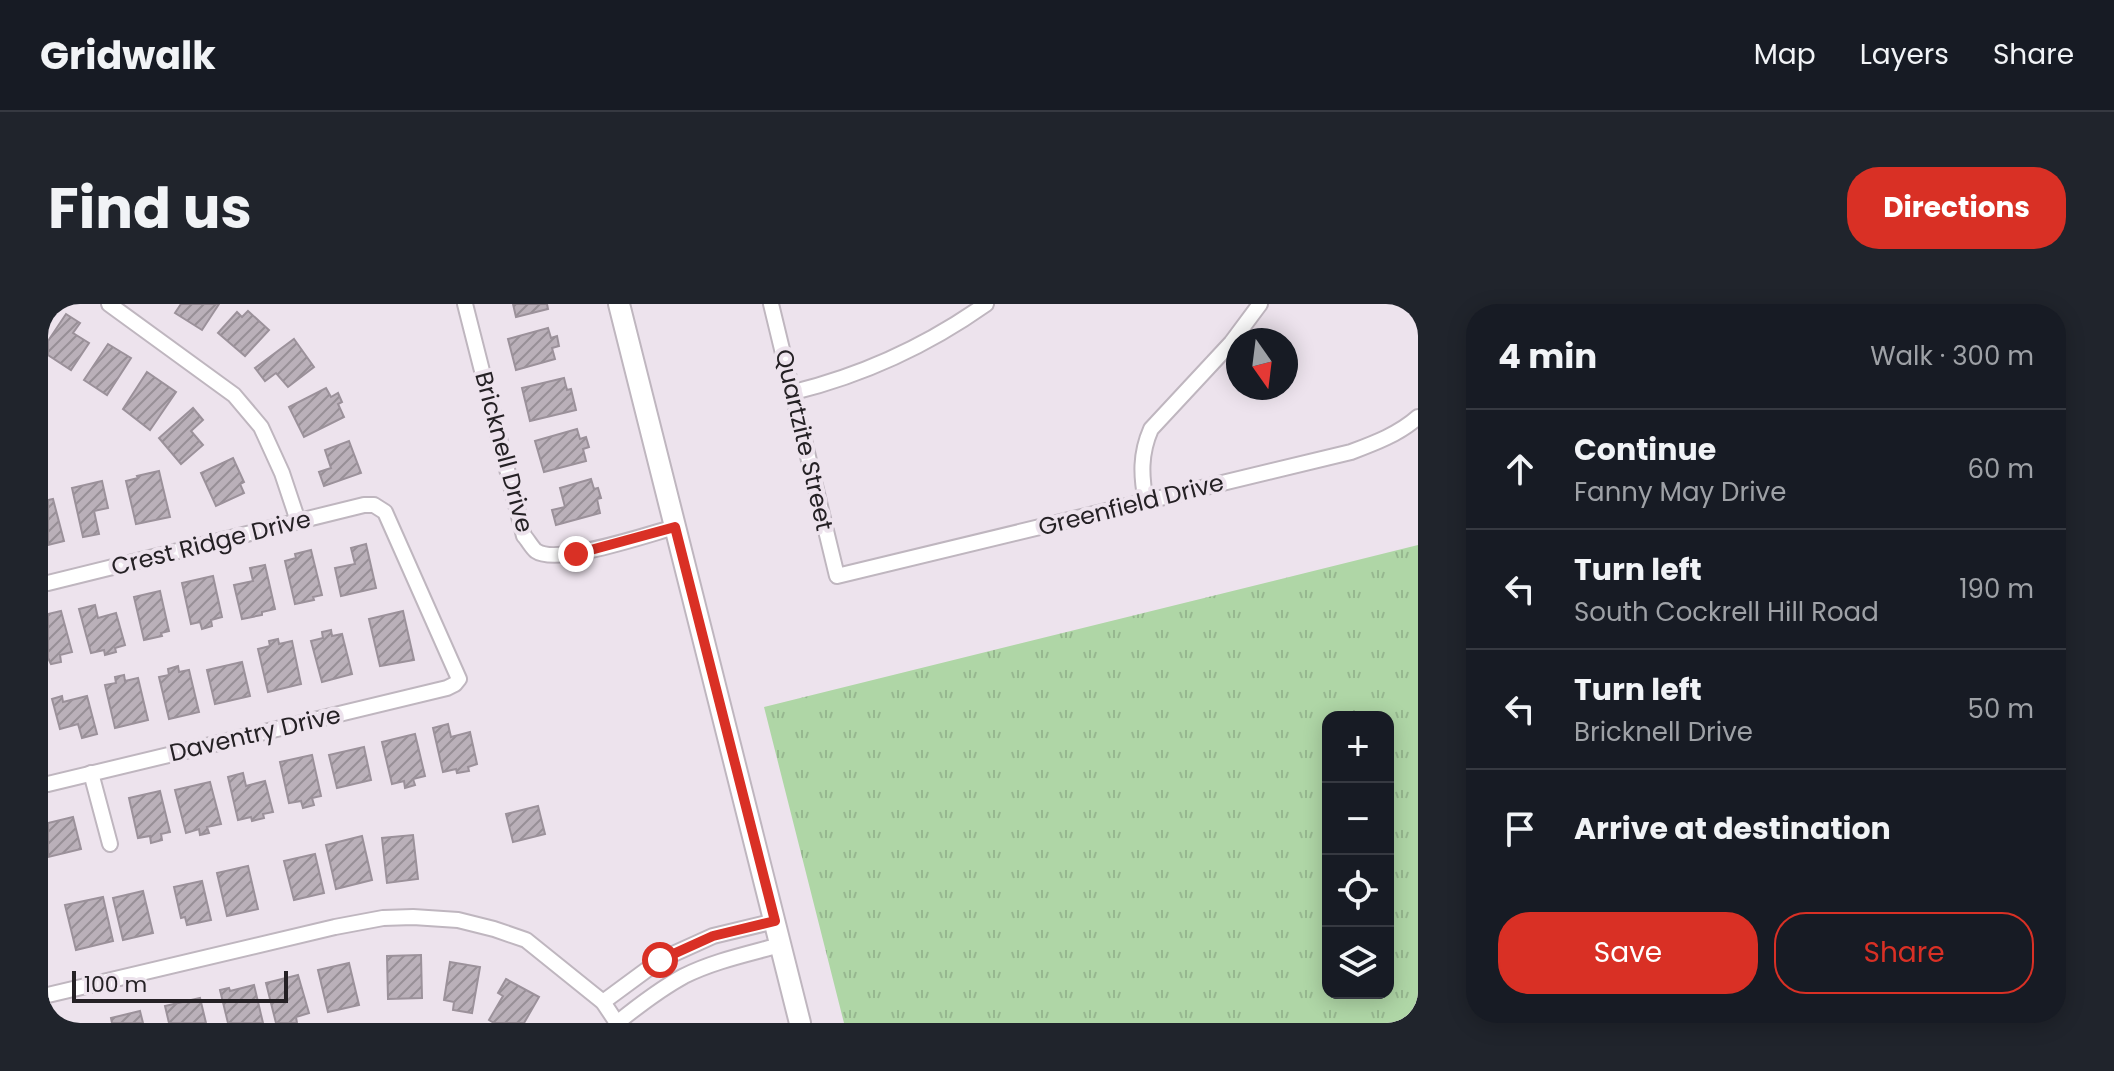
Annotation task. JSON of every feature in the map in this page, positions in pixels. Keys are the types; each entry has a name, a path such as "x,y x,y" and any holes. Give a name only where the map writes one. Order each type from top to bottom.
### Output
{"main road":[{"path":"619,304 800,1023"}],"street":[{"path":"109,304 234,395 261,427 282,473 298,521"},
{"name":"Bricknell Drive","path":"465,304 524,536 536,551 552,556 576,554 675,527"},
{"name":"Quartzite Street","path":"771,304 837,576"},
{"path":"794,392 824,385 916,348 986,304"},
{"path":"1146,502 1142,459 1144,443 1151,429 1231,343 1260,304"},
{"name":"Greenfield Drive","path":"837,576 1351,452 1381,441 1418,417"},
{"name":"Crest Ridge Drive","path":"48,583 374,505 385,512 459,679"},
{"name":"Daventry Drive","path":"48,784 447,688 459,679"},
{"path":"91,773 110,844"},
{"path":"48,995 335,927 383,918 413,917 458,920 526,940 603,1002 617,1023 649,997 685,976 721,961 780,945"},
{"path":"603,1002 660,960 713,936 775,921"}],"green space":[{"path":"1418,545 1418,1023 844,1023 764,707"}],"building":[{"path":"181,304 219,304 202,330 175,313"},
{"path":"513,304 547,304 548,309 516,317"},
{"path":"248,311 269,330 245,356 218,333 237,312 242,317"},
{"path":"66,314 80,323 73,333 89,343 71,370 48,355 48,341"},
{"path":"548,328 551,338 557,336 559,346 552,348 555,359 516,370 508,339"},
{"path":"294,339 314,367 288,387 276,373 265,381 255,368"},
{"path":"108,344 131,358 107,395 84,380"},
{"path":"147,372 176,392 150,430 123,409"},
{"path":"564,378 567,390 571,389 576,410 530,421 522,388"},
{"path":"326,388 331,397 338,393 342,402 338,404 344,417 304,437 289,407"},
{"path":"193,408 203,420 191,431 203,445 181,464 159,438"},
{"path":"577,429 580,439 586,437 589,447 583,449 586,461 544,472 535,441"},
{"path":"349,441 361,473 324,486 319,472 331,468 325,450"},
{"path":"233,458 244,482 240,484 244,493 216,506 201,473"},
{"path":"159,471 170,517 136,524 126,481"},
{"path":"591,479 601,498 597,499 600,513 556,525 552,510 565,507 560,488"},
{"path":"102,481 108,508 94,511 99,534 83,537 72,488"},
{"path":"53,499 64,541 48,545 48,500"},
{"path":"366,544 376,588 341,596 335,568 355,564 351,548"},
{"path":"311,550 322,595 295,604 285,561 296,558 295,554"},
{"path":"265,565 275,609 242,619 234,585 253,581 250,568"},
{"path":"213,576 222,617 211,620 212,626 202,629 200,622 191,624 182,583"},
{"path":"160,591 169,631 144,640 134,597"},
{"path":"95,605 98,618 116,613 125,645 115,648 116,652 105,655 104,650 91,653 79,609"},
{"path":"61,611 72,652 60,655 61,662 51,664 48,658 48,614"},
{"path":"403,611 414,660 380,666 369,619"},
{"path":"331,630 332,636 342,634 352,674 322,682 311,641 323,638 322,632"},
{"path":"278,639 279,644 292,641 301,684 268,692 258,649 270,646 269,641"},
{"path":"242,662 250,696 215,704 207,670"},
{"path":"178,666 179,672 189,670 199,712 169,719 159,677 169,675 168,669"},
{"path":"124,675 125,681 138,678 148,720 115,728 105,685 116,683 115,677"},
{"path":"62,696 63,702 87,696 97,734 82,738 78,724 60,729 52,699"},
{"path":"448,724 451,737 470,732 477,764 468,767 469,771 457,773 456,769 443,772 433,728"},
{"path":"415,734 425,776 413,779 415,785 405,788 404,781 392,784 382,742"},
{"path":"364,747 371,780 337,788 329,755"},
{"path":"312,755 321,796 312,798 314,805 303,808 301,801 289,803 280,762"},
{"path":"243,773 246,786 265,781 273,812 263,814 264,818 238,820 228,777"},
{"path":"210,782 221,824 207,827 209,833 200,835 199,829 186,833 175,790"},
{"path":"160,791 170,832 161,834 162,840 151,843 150,836 138,838 129,798"},
{"path":"538,806 545,834 513,842 506,814"},
{"path":"73,817 81,849 48,857 48,823"},
{"path":"413,835 418,879 387,883 382,838"},
{"path":"362,836 372,880 336,889 326,845"},
{"path":"315,854 324,893 294,900 284,861"},
{"path":"248,866 258,909 227,916 217,873"},
{"path":"202,881 211,920 187,925 185,917 181,918 174,887"},
{"path":"143,891 153,933 123,940 113,898"},
{"path":"103,897 113,941 76,950 65,905"},
{"path":"421,955 422,998 388,999 387,956"},
{"path":"450,962 480,967 472,1013 453,1010 454,1002 444,1000"},
{"path":"349,963 359,1005 328,1012 318,970"},
{"path":"298,975 309,1013 296,1017 297,1023 276,1023 266,983"},
{"path":"506,979 539,997 524,1023 494,1023 489,1020 503,996 498,993"},
{"path":"254,985 263,1023 228,1023 220,990 229,988 230,991"},
{"path":"200,998 206,1023 169,1023 165,1006"},
{"path":"140,1011 143,1023 112,1023 111,1018"}],"route":[{"path":"576,554 675,527 775,921 713,936 660,960"}]}
